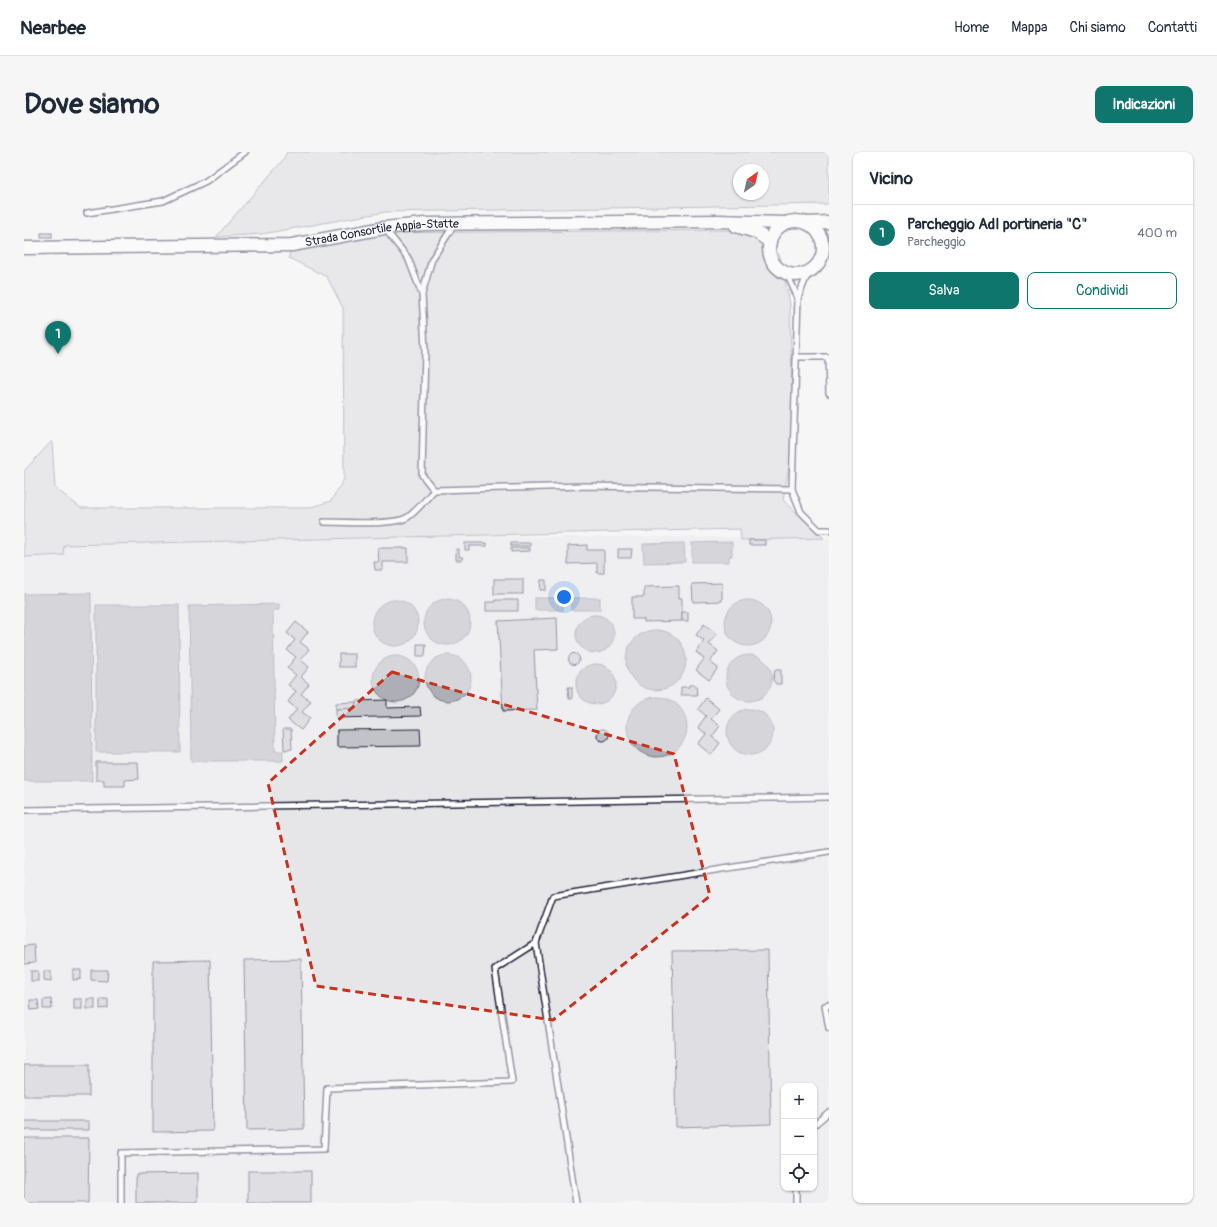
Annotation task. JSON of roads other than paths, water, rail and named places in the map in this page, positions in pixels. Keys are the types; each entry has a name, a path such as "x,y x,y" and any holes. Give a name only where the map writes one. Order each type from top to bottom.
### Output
{"street":[{"name":"Strada Consortile Appia-Statte","path":"718,221 756,232 770,242"},
{"name":"Strada Consortile Appia-Statte","path":"24,249 292,245 384,228 455,223 718,221 786,223"},
{"path":"806,223 818,232 826,243 820,261 808,273 802,275 787,274 774,264 769,250 773,234 786,223 799,221 806,223 829,222"}],"lane":[{"path":"87,213 163,201 206,181 244,152"},
{"path":"434,490 422,474 424,350 422,294 432,259 455,223"},
{"path":"384,228 408,258 422,294"},
{"path":"808,273 798,298 792,489 801,512 819,530 829,530"},
{"path":"787,274 798,298"},
{"path":"795,357 829,357 829,393"},
{"path":"324,522 387,522 407,518 418,509 434,490 583,486 792,489"},
{"path":"24,810 829,798"},
{"path":"576,1203 536,943 553,896 829,852"},
{"path":"122,1203 122,1153 324,1149 327,1088 512,1082 495,969 536,943"},
{"path":"829,1004 825,1006 829,1028"},
{"path":"817,1122 829,1112"},
{"path":"796,1191 796,1203"}],"place":[{"name":"Parcheggio AdI portineria \"C\"","path":"58,354"}]}
